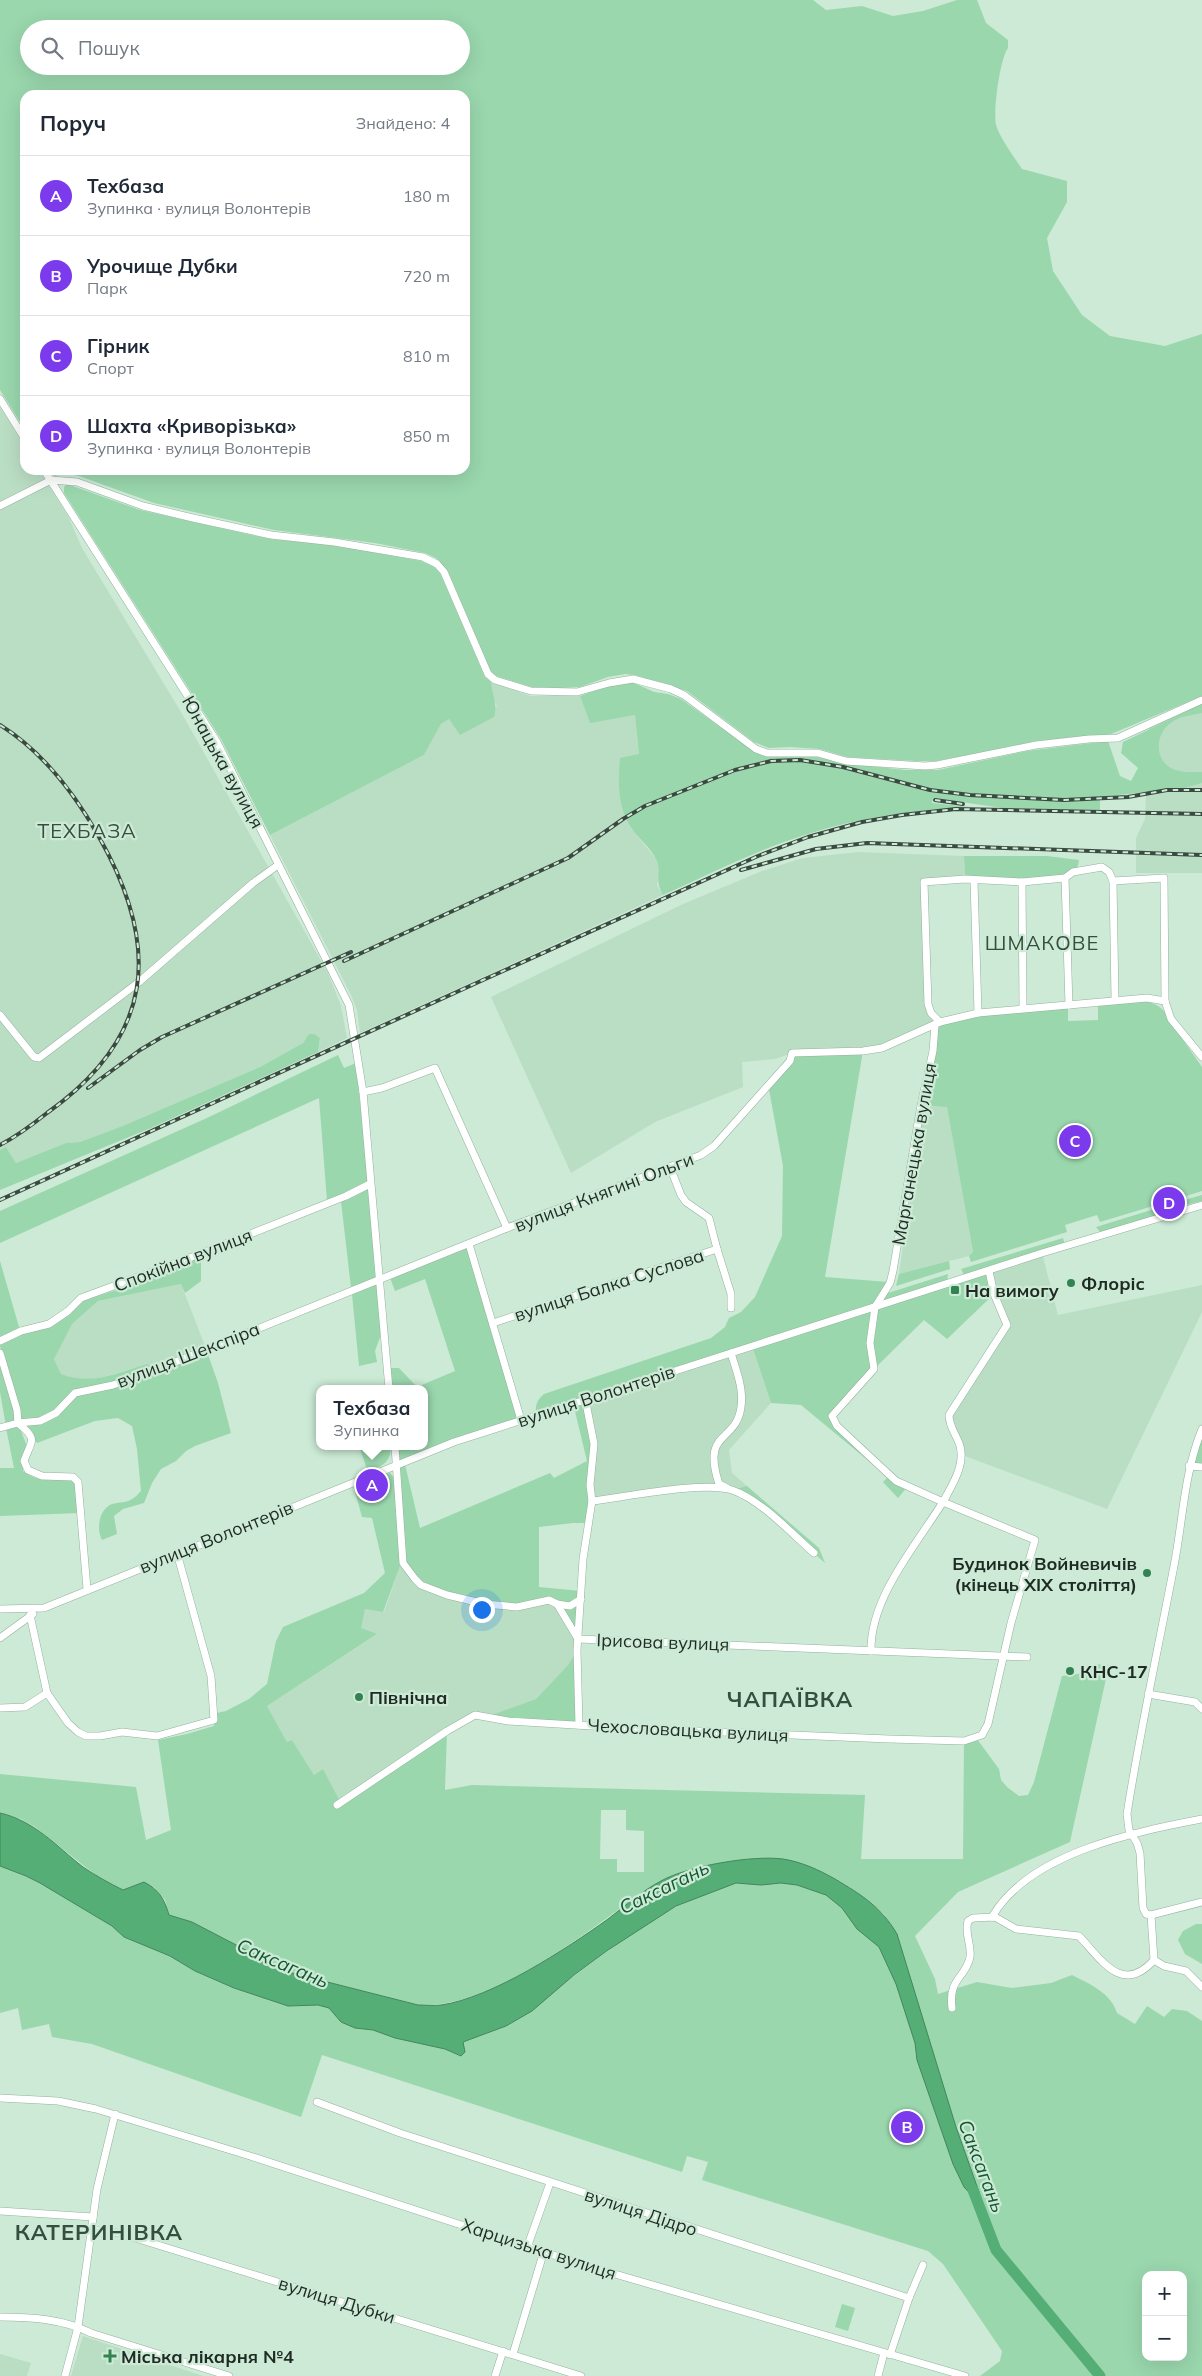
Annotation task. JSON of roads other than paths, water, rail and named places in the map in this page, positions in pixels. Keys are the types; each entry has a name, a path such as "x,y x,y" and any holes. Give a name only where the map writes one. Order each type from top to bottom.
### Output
{"street":[{"path":"0,400 20,431"},
{"name":"Юнацька вулиця","path":"48,475 217,742 350,1005 362,1092 379,1280 383,1300 389,1385"},
{"path":"0,506 51,480 77,482 143,506 271,535 334,542 423,557 437,564 444,572 488,674 494,680 531,691 541,692 577,692 609,683 633,680 670,689 684,695 756,749 767,753 818,753 846,761 925,766 1036,745 1118,738 1202,700"},
{"path":"0,1016 34,1057 39,1058 139,982 262,876 278,865"},
{"path":"1115,999 1113,881 1110,872 1102,867 1073,872 1065,878 1022,882 964,879 924,882 928,1004 937,1024 978,1013 1023,1007 1069,1005 1115,999 1147,998 1165,1001"},
{"path":"1065,878 1069,1005"},
{"path":"1113,881 1164,878 1165,1001 1171,1019 1202,1056"},
{"path":"974,881 978,1013"},
{"path":"1022,882 1023,1007"},
{"name":"вулиця Княгині Ольги","path":"379,1280 506,1228 701,1155 714,1146 790,1061 792,1053 882,1048 937,1024"},
{"name":"Марганецька вулиця","path":"875,1307 890,1283 937,1024"},
{"path":"362,1092 382,1088 435,1068 506,1228"},
{"name":"вулиця Балка Суслова","path":"493,1324 717,1250 709,1218 686,1202 676,1184 670,1167"},
{"name":"Спокійна вулиця","path":"0,1341 21,1331 49,1324 68,1311 81,1298 209,1251 346,1196 370,1184"},
{"name":"вулиця Волонтерів","path":"0,1609 44,1608 396,1464 585,1398 989,1270 1202,1205"},
{"path":"468,1244 521,1420"},
{"path":"717,1250 731,1294 731,1308"},
{"path":"871,1651 874,1618 880,1605 894,1577 944,1502 960,1464 962,1456 960,1445 949,1421 949,1414 1007,1325 994,1294 989,1270"},
{"name":"вулиця Шекспіра","path":"0,1428 18,1423 40,1421 56,1413 75,1393 113,1385 153,1372 379,1280"},
{"path":"875,1307 870,1343 874,1369 834,1412 832,1419 896,1481 1035,1540 1025,1570 1004,1656"},
{"path":"0,1353 17,1410 18,1423 30,1433 33,1439 32,1447 24,1462 28,1470 42,1476 73,1477 78,1482 87,1589"},
{"path":"731,1353 742,1394 741,1408 735,1423 720,1440 713,1454 719,1484 757,1503 814,1553"},
{"path":"579,1724 578,1639 583,1559 592,1501 590,1485 594,1444 585,1398"},
{"path":"1202,1429 1189,1466 1174,1565 1148,1694 1127,1814 1130,1834 1137,1843 1140,1853 1143,1908 1146,1914 1151,1915 1202,1902"},
{"path":"395,1450 403,1563 415,1580 429,1588 475,1603 517,1607 542,1600 570,1606 581,1598"},
{"path":"1189,1466 1202,1467"},
{"path":"592,1501 694,1488 732,1490"},
{"path":"30,1615 47,1694 68,1723 78,1732 86,1736 100,1736 122,1732 157,1736 214,1720 211,1676 177,1553"},
{"name":"Ірисова вулиця","path":"557,1604 578,1639 1027,1657"},
{"path":"0,1638 30,1615 44,1608"},
{"name":"Чехословацька вулиця","path":"337,1805 447,1731 475,1715 508,1721 964,1741 977,1738 985,1731 1004,1656"},
{"path":"0,1708 25,1707 47,1694"},
{"path":"1148,1694 1195,1702 1202,1709"},
{"path":"992,1917 1003,1900 1040,1870 1056,1861 1130,1834 1202,1819"},
{"path":"1151,1915 1154,1960"},
{"path":"952,2008 950,1996 952,1988 970,1958 966,1927 968,1921 973,1918 992,1917 1001,1920 1016,1930 1079,1936 1108,1968 1126,1974 1139,1974 1154,1960"},
{"path":"1154,1960 1164,1966 1186,1972 1202,1987"},
{"name":"Харцизька вулиця","path":"0,2098 58,2101 115,2114 679,2294 965,2376"},
{"name":"вулиця Дідро","path":"317,2102 400,2133 550,2183 909,2298"},
{"path":"65,2376 78,2327 97,2189 115,2114"},
{"path":"528,2246 550,2183"},
{"path":"0,2211 93,2217"},
{"name":"вулиця Дубки","path":"92,2230 119,2233 581,2376"},
{"path":"513,2354 544,2251"},
{"path":"878,2376 923,2265"},
{"path":"0,2317 46,2320 78,2327 91,2333 229,2376"},
{"path":"495,2376 503,2351"}],"water":[{"path":"0,1813 35,1828 83,1867 123,1890 144,1882 154,1888 160,1895 169,1915 192,1922 288,1972 418,2005 438,2005 461,2001 505,1983 550,1958 608,1919 647,1889 661,1881 687,1871 703,1866 738,1860 770,1858 797,1862 823,1872 870,1902 884,1916 897,1934 956,2127 979,2192 978,2202 964,2187 953,2164 917,2060 915,2043 896,1984 879,1947 857,1929 842,1908 826,1895 797,1885 736,1883 676,1906 608,1950 574,1975 532,2011 506,2026 463,2042 465,2052 461,2056 445,2049 395,2038 373,2030 355,2028 341,2022 329,2008 318,2005 288,2006 234,1988 195,1971 170,1956 124,1937 112,1926 40,1883 0,1866"}],"waterway":[{"name":"Саксагань","path":"973,2190 996,2250 1100,2376"}],"railway":[{"path":"0,725 16,736 44,761 57,775 90,821 119,878 133,916 138,953 137,988 127,1022 109,1053 83,1084 30,1126 0,1145"},
{"path":"344,961 568,858 623,819 645,806 735,770 771,761 800,760 843,767 930,790 970,795 1064,800 1128,797 1167,790 1202,790"},
{"path":"935,800 963,804"},
{"path":"0,1200 758,856 808,837 862,822 956,809 1202,814"},
{"path":"741,870 816,849 867,843 1202,855"},
{"path":"88,1088 140,1050 162,1037 351,952"}],"place":[{"name":"Гірник","path":"1075,1141"},
{"name":"Шахта «Криворізька»","path":"1169,1203"},
{"name":"Флоріс","path":"1071,1283"},
{"name":"На вимогу","path":"955,1290"},
{"name":"Техбаза","path":"372,1485"},
{"name":"Будинок Войневичів (кінець ХІХ століття)","path":"1147,1573"},
{"name":"КНС-17","path":"1070,1671"},
{"name":"Північна","path":"359,1697"},
{"name":"Урочище Дубки","path":"907,2127"},
{"name":"Міська лікарня №4","path":"110,2356"}],"district":[{"name":"ТЕХБАЗА","path":"87,830"},
{"name":"ШМАКОВЕ","path":"1042,942"},
{"name":"ЧАПАЇВКА","path":"790,1699"},
{"name":"КАТЕРИНІВКА","path":"99,2232"}]}
